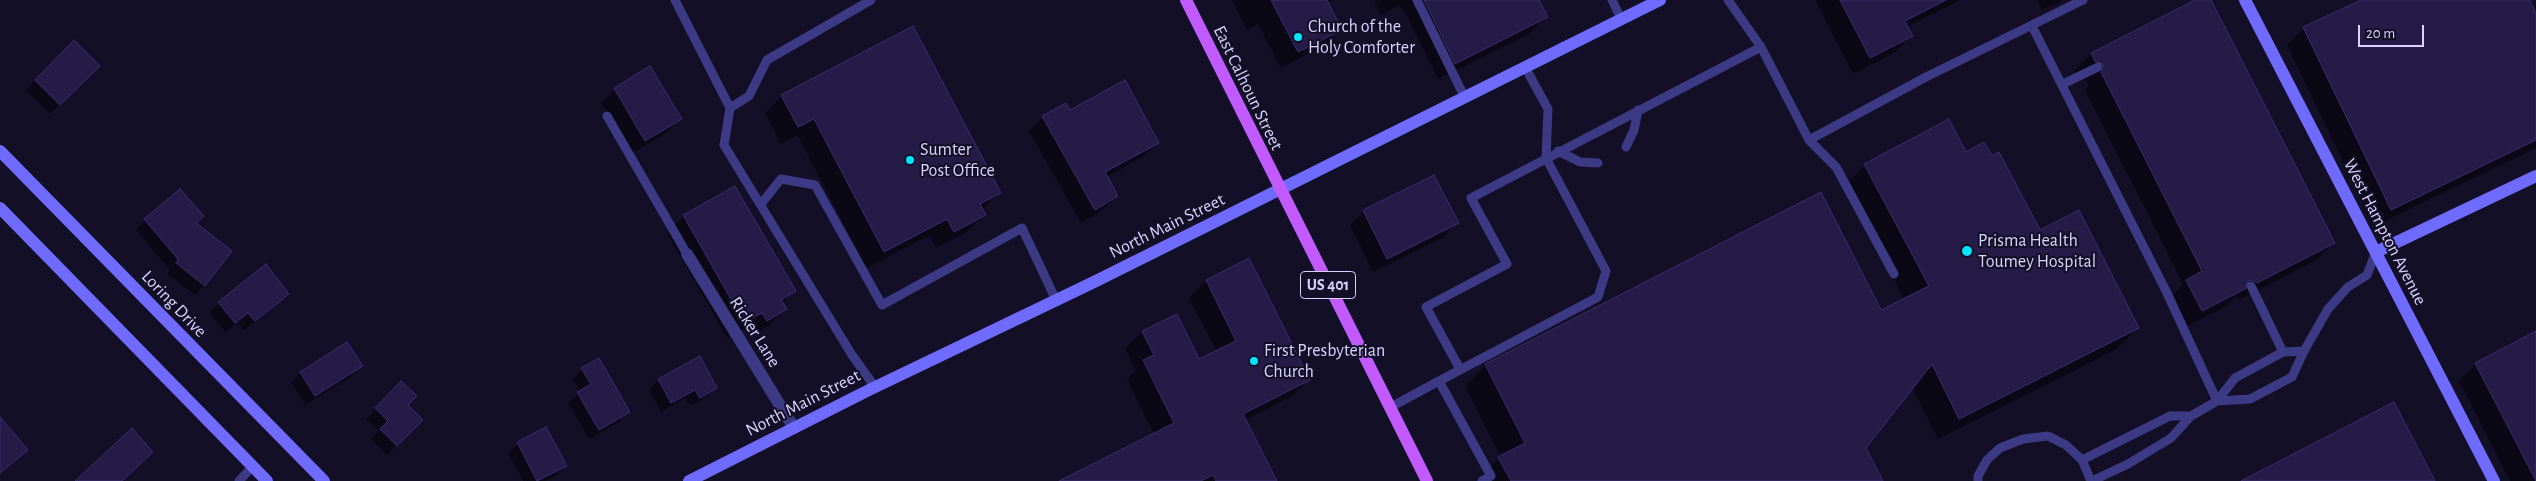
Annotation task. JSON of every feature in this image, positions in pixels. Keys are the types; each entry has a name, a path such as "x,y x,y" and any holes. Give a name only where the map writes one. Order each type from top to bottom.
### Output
{"main road":[{"name":"East Calhoun Street","path":"1186,0 1280,190"},
{"name":"US 401","path":"1280,190 1427,481"}],"street":[{"name":"North Main Street","path":"689,481 875,387 1280,190 1464,96 1525,68 1660,0"},
{"name":"West Hampton Avenue","path":"2245,0 2494,481"},
{"name":"Loring Drive","path":"0,151 324,481"},
{"path":"2376,252 2536,176"},
{"path":"0,208 268,481"},
{"name":"Ricker Lane","path":"687,254 794,428"}],"lane":[{"path":"675,0 730,108 724,145 852,355 875,387"},
{"path":"730,108 749,96 767,60 871,0"},
{"path":"1417,0 1464,96"},
{"path":"1612,0 1621,19"},
{"path":"1728,0 1760,47 1809,140 1836,168 1894,274"},
{"path":"1809,140 1926,77 2083,0"},
{"path":"2032,26 2167,293 2217,401"},
{"path":"1460,369 1426,307 1506,264 1471,198 1760,47"},
{"path":"2063,84 2098,67"},
{"path":"1389,408 1598,297 1606,270 1546,158 1548,109 1525,68"},
{"path":"1626,147 1634,130 1638,110"},
{"path":"607,116 687,254"},
{"path":"1558,151 1580,162 1598,163"},
{"path":"761,204 781,179 815,185 882,305 1022,228 1056,300"},
{"path":"2217,401 2250,399 2292,377 2304,351 2328,309 2348,287 2367,275 2376,252"},
{"path":"2252,286 2283,352"},
{"path":"1977,479 1987,460 2000,448 2023,439 2048,436 2066,445 2082,460 2091,481 2128,464 2171,438 2191,416 2217,401 2234,378 2283,352 2304,351"},
{"path":"1439,381 1491,476 1482,481"},
{"path":"2082,460 2170,416 2191,416"},
{"path":"239,481 253,466"}],"building":[{"path":"1271,0 1327,0 1342,30 1298,52"},
{"path":"1424,0 1539,0 1548,17 1455,64"},
{"path":"1840,0 1946,0 1905,21 1913,36 1870,58"},
{"path":"2195,0 2211,0 2335,243 2257,283 2252,280 2248,281 2245,289 2202,311 2186,280 2202,271 2101,72 2104,68 2103,64 2095,61 2091,53"},
{"path":"2361,0 2530,0 2536,14 2536,140 2391,210 2303,27"},
{"name":"Sumter Post Office","path":"913,26 1001,193 980,204 986,215 954,232 947,219 884,252 814,119 798,127 781,95"},
{"path":"74,40 100,66 60,105 35,80"},
{"path":"650,66 682,119 645,141 614,88"},
{"path":"1125,80 1159,143 1105,172 1118,196 1095,210 1042,116 1066,103 1070,110"},
{"path":"1949,119 1966,152 1984,142 1992,156 1999,152 2040,230 2079,210 2139,328 1959,419 1932,364 1866,448 1883,481 1511,481 1498,457 1525,443 1485,364 1821,192 1881,310 1929,286 1864,164"},
{"path":"1434,175 1459,223 1387,259 1363,210"},
{"path":"735,186 796,291 781,300 787,309 767,321 762,313 744,322 683,215"},
{"path":"180,189 204,216 196,223 232,251 205,286 176,263 178,259 144,219"},
{"path":"1249,258 1310,380 1243,414 1277,481 1216,481 1213,475 1201,481 1059,481 1174,423 1143,360 1154,355 1142,331 1177,314 1199,359 1236,341 1206,280"},
{"path":"266,264 289,294 255,321 248,313 235,323 218,302"},
{"path":"2536,331 2536,481 2475,363"},
{"path":"347,342 363,366 315,396 300,372"},
{"path":"700,356 717,388 700,398 695,390 671,403 658,379"},
{"path":"599,358 630,412 599,430 577,392 591,384 581,368"},
{"path":"401,381 417,396 408,405 423,420 397,446 380,429 388,421 375,408"},
{"path":"2394,402 2435,481 2241,481"},
{"path":"0,417 28,450 0,473"},
{"path":"546,427 567,466 537,481 517,442"},
{"path":"132,428 153,452 122,481 75,481"}],"place":[{"name":"Church of the Holy Comforter","path":"1298,37"},
{"name":"Sumter Post Office","path":"910,160"},
{"name":"Prisma Health Toumey Hospital","path":"1967,251"},
{"name":"First Presbyterian Church","path":"1254,361"}]}
